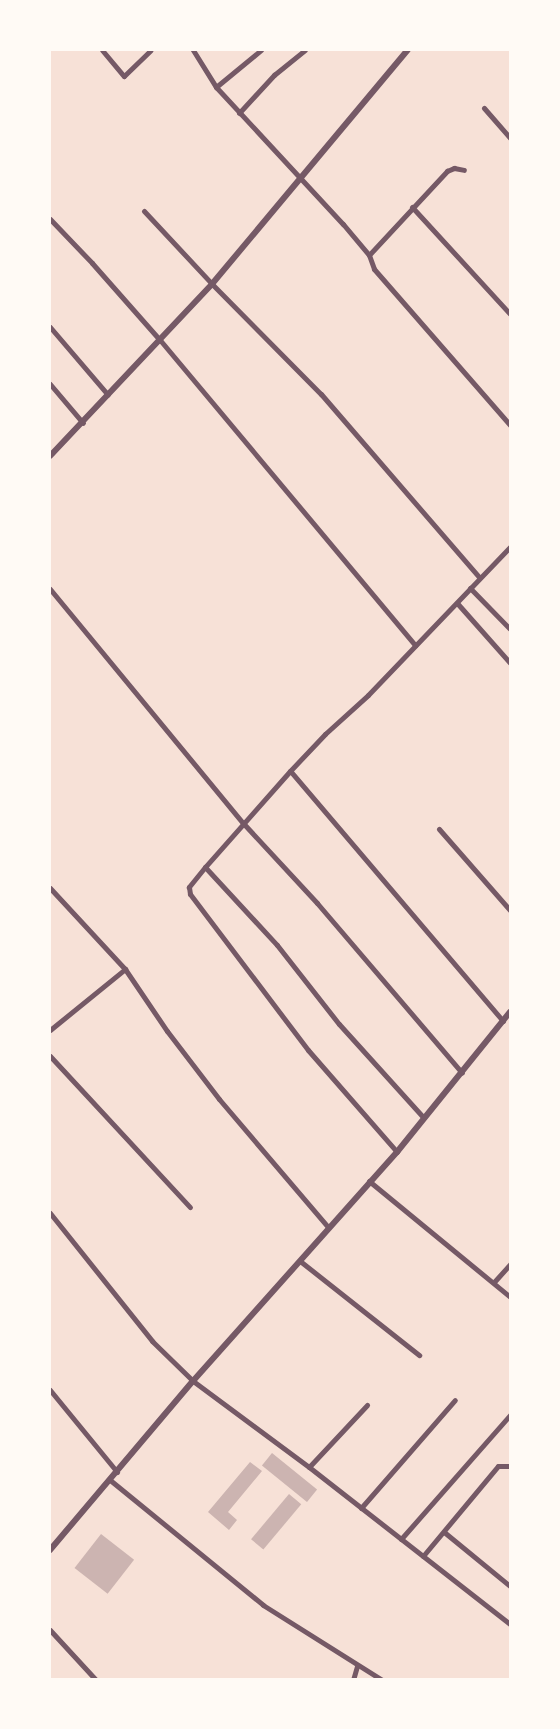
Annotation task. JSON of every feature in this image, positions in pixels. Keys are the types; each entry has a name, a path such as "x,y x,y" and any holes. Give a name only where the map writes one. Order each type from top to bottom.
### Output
{"street":[{"path":"102,50 124,76 151,50"},
{"path":"193,50 216,87 369,255 374,269 510,425"},
{"path":"216,87 261,50"},
{"path":"239,113 274,75 305,50"},
{"path":"50,456 212,284 408,50"},
{"path":"484,108 510,138"},
{"path":"369,255 447,171 454,168 465,170"},
{"path":"412,207 510,314"},
{"path":"144,211 212,284 321,394 479,577"},
{"path":"50,219 160,340 415,645"},
{"path":"50,327 108,395"},
{"path":"50,384 82,423"},
{"path":"397,1152 308,1050 194,902 189,887 290,771 325,734 368,695 510,547"},
{"path":"470,588 510,629"},
{"path":"50,589 243,823 317,903 462,1073"},
{"path":"457,603 510,663"},
{"path":"290,771 503,1021"},
{"path":"439,828 510,910"},
{"path":"205,867 277,945 339,1024 423,1117"},
{"path":"50,888 125,969 167,1031 219,1099 328,1227"},
{"path":"50,1030 125,969"},
{"path":"50,1550 193,1381 397,1152 510,1012"},
{"path":"50,1056 190,1207"},
{"path":"369,1182 510,1297"},
{"path":"50,1213 152,1341 193,1381 309,1467 510,1624"},
{"path":"300,1262 419,1355"},
{"path":"494,1282 510,1264"},
{"path":"50,1390 117,1472"},
{"path":"361,1508 455,1400"},
{"path":"309,1467 367,1405"},
{"path":"401,1539 510,1415"},
{"path":"423,1556 498,1466 510,1466"},
{"path":"110,1480 263,1605 382,1680"},
{"path":"444,1532 510,1586"},
{"path":"50,1630 96,1680"},
{"path":"353,1680 357,1666"}],"building":[{"path":"272,1453 317,1490 307,1502 262,1465"},
{"path":"250,1462 262,1471 228,1512 237,1520 229,1530 208,1512"},
{"path":"289,1494 301,1504 263,1549 251,1539"},
{"path":"101,1534 134,1560 108,1594 75,1568"}]}
